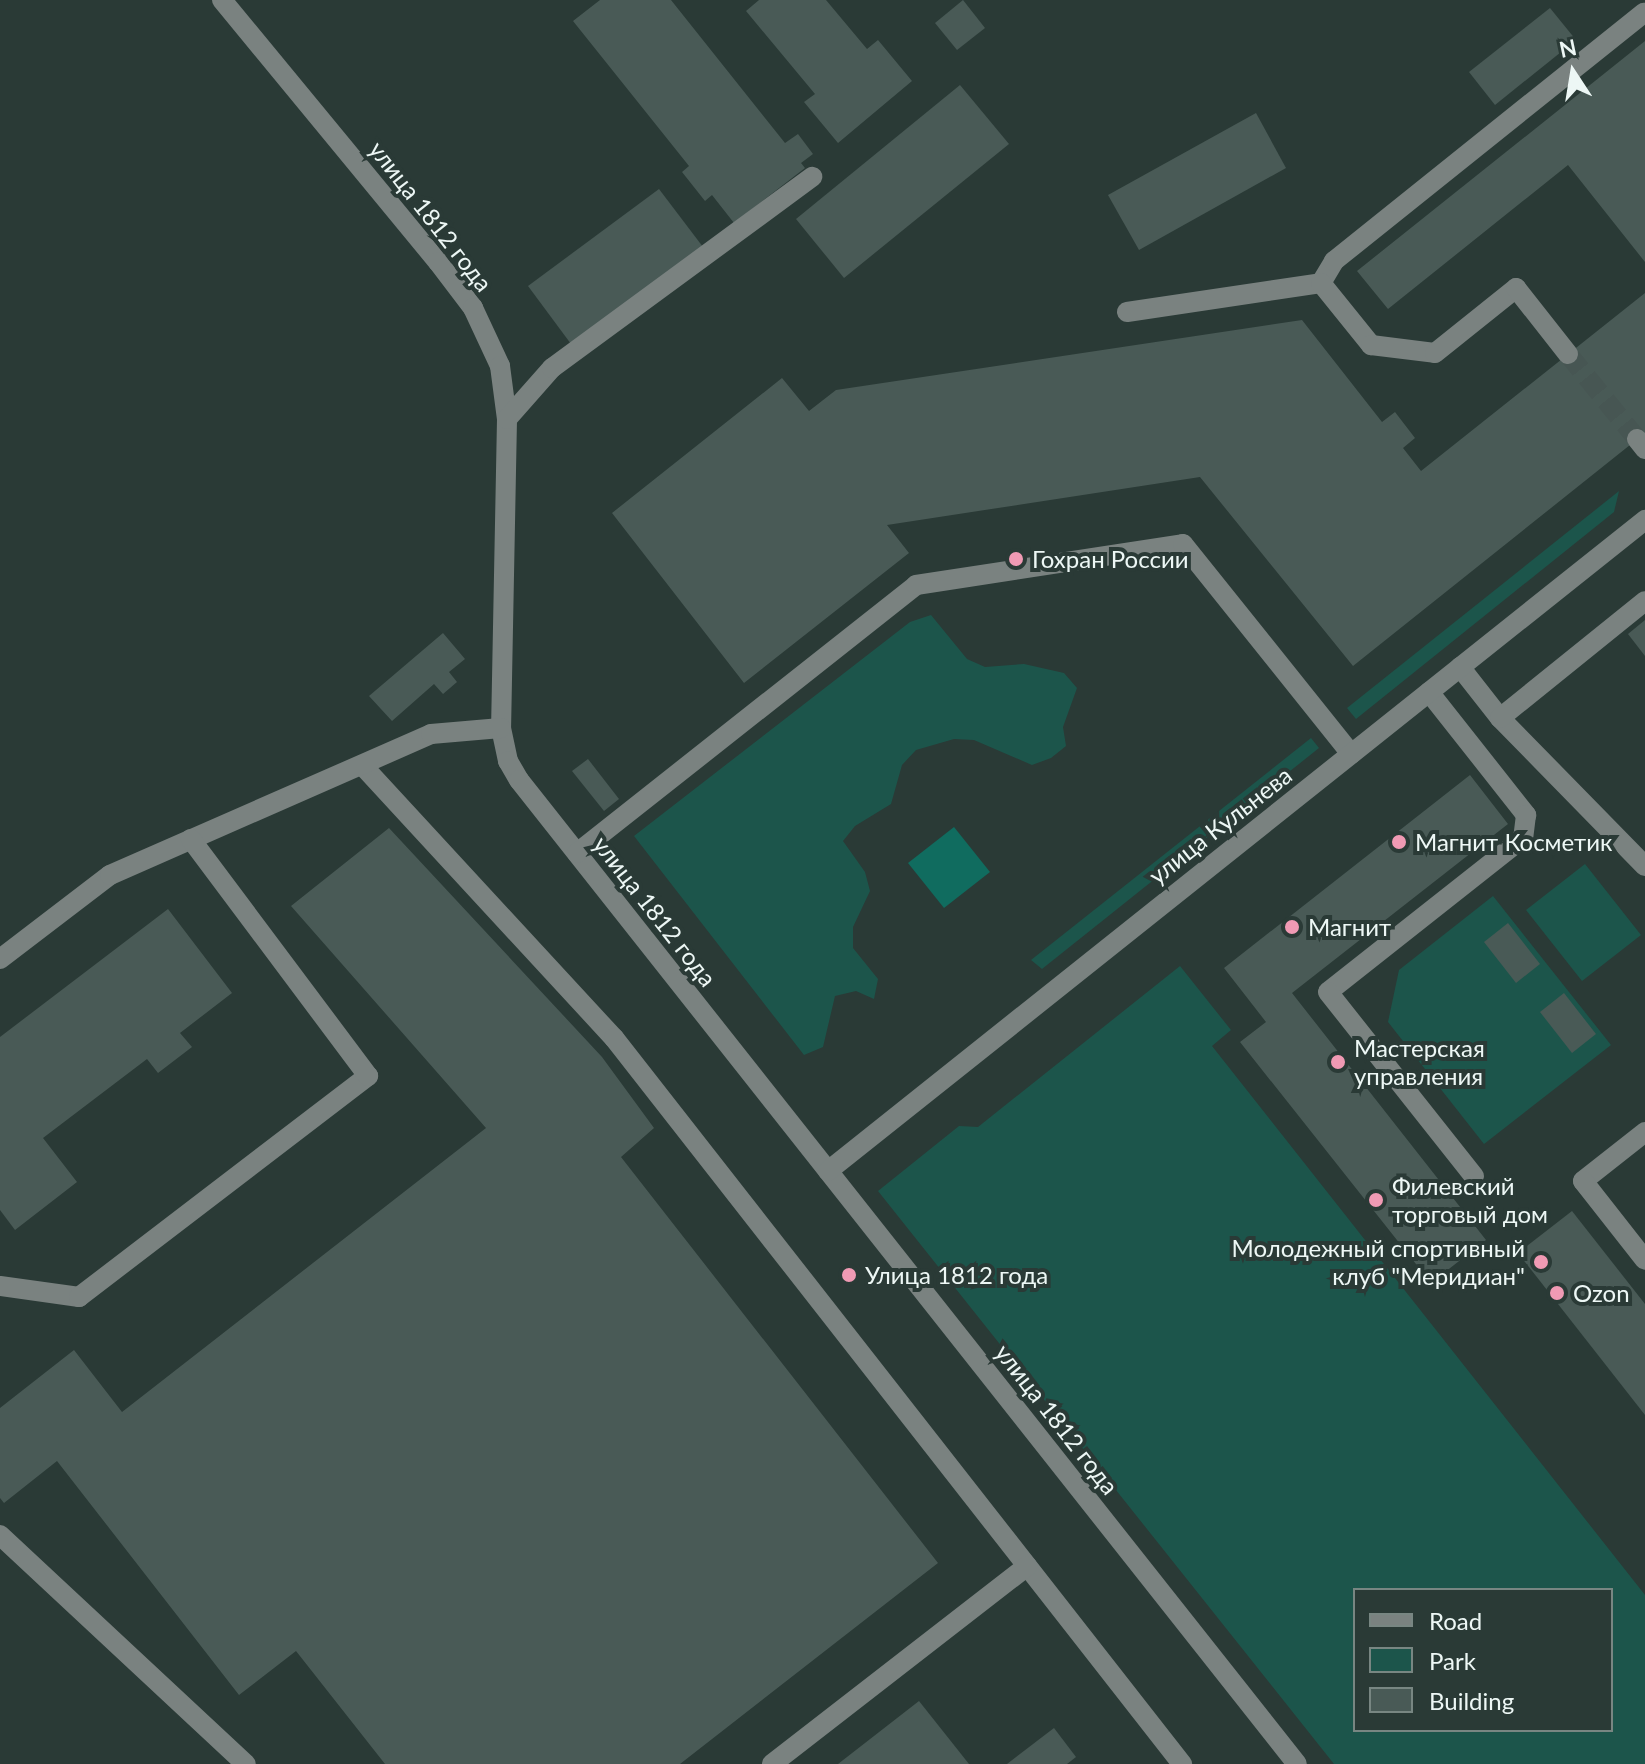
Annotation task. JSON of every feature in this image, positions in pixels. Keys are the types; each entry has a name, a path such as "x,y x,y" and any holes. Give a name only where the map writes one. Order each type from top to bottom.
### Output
{"street":[{"name":"улица 1812 года","path":"222,0 473,308 500,366 507,419 501,728 508,761 519,780 1297,1764"},
{"path":"1321,283 1334,261 1644,13"},
{"path":"507,419 552,368 812,177"},
{"path":"1127,312 1321,283"},
{"path":"1321,283 1371,345 1435,353 1516,288 1568,354"},
{"name":"улица Кульнева","path":"828,1171 1645,520"},
{"path":"577,853 916,585 1183,544 1351,754"},
{"path":"1500,718 1645,601"},
{"path":"1460,667 1500,718 1645,866"},
{"path":"1429,692 1526,815 1523,838 1328,992 1474,1176"},
{"path":"0,959 110,875 431,734 501,728"},
{"path":"362,765 614,1038 1182,1764"},
{"path":"0,1286 79,1297 368,1076 191,839"},
{"path":"1645,1132 1583,1181 1645,1260"},
{"path":"0,1535 246,1764"},
{"path":"772,1764 1027,1566"}],"green space":[{"path":"1619,491 1614,512 1356,719 1347,708"},
{"path":"931,615 967,659 985,667 1024,664 1064,673 1077,688 1063,727 1066,746 1051,758 1032,765 974,740 954,739 916,750 902,765 891,804 855,826 843,841 865,872 870,891 853,927 853,948 878,979 874,999 856,991 835,996 823,1047 804,1055 634,836 910,622"},
{"path":"1311,738 1319,748 1042,969 1031,960"},
{"path":"1585,864 1641,935 1582,981 1526,910"},
{"path":"1493,896 1611,1045 1484,1144 1388,1022 1399,970"},
{"path":"1180,966 1231,1030 1212,1046 1645,1595 1645,1764 1334,1764 878,1191 959,1126 978,1127"}],"shaded area":[{"path":"954,827 990,872 944,908 908,863"}],"building":[{"path":"600,0 671,0 785,143 798,134 813,154 801,163 805,168 734,223 712,195 705,201 682,172 689,166 573,21"},
{"path":"759,0 826,0 867,49 878,40 912,81 838,143 804,102 815,94 746,11"},
{"path":"963,0 985,28 957,50 935,23"},
{"path":"1550,8 1576,40 1495,105 1469,72"},
{"path":"1645,41 1645,262 1568,165 1388,309 1357,271"},
{"path":"960,85 1009,144 844,278 796,219"},
{"path":"1256,113 1286,168 1139,250 1108,195"},
{"path":"659,189 703,247 571,344 528,286"},
{"path":"1645,293 1645,433 1353,666 1200,477 887,525 909,553 744,683 612,513 782,378 809,411 836,390 1302,320 1382,422 1395,412 1415,438 1403,448 1421,471"},
{"path":"1645,620 1645,656 1628,634"},
{"path":"443,633 465,659 449,672 457,682 443,694 434,684 392,721 369,696"},
{"path":"588,759 619,799 604,811 572,771"},
{"path":"1470,775 1508,824 1292,993 1486,1240 1431,1283 1240,1042 1266,1022 1224,968"},
{"path":"389,828 602,1057 654,1128 621,1157 938,1563 680,1764 385,1764 296,1651 239,1695 57,1461 4,1503 0,1498 0,1408 74,1350 122,1412 486,1128 291,906"},
{"path":"168,909 232,993 180,1033 192,1047 158,1073 147,1059 43,1138 77,1182 15,1230 0,1210 0,1037"},
{"path":"1508,923 1540,964 1516,983 1484,942"},
{"path":"1564,993 1596,1034 1572,1053 1540,1012"},
{"path":"1572,1211 1645,1304 1645,1415 1518,1253"},
{"path":"919,1701 969,1764 838,1764"},
{"path":"1054,1728 1076,1757 1067,1764 1007,1764"}],"tunnel":[{"path":"1568,354 1637,439"}],"place":[{"name":"Гохран России","path":"1016,559"},
{"name":"Магнит Косметик","path":"1399,842"},
{"name":"Магнит","path":"1292,927"},
{"name":"Мастерская управления","path":"1338,1062"},
{"name":"Филевский торговый дом","path":"1376,1200"},
{"name":"Молодежный спортивный клуб \"Меридиан\"","path":"1541,1262"},
{"name":"Улица 1812 года","path":"849,1275"},
{"name":"Ozon","path":"1557,1293"}]}
